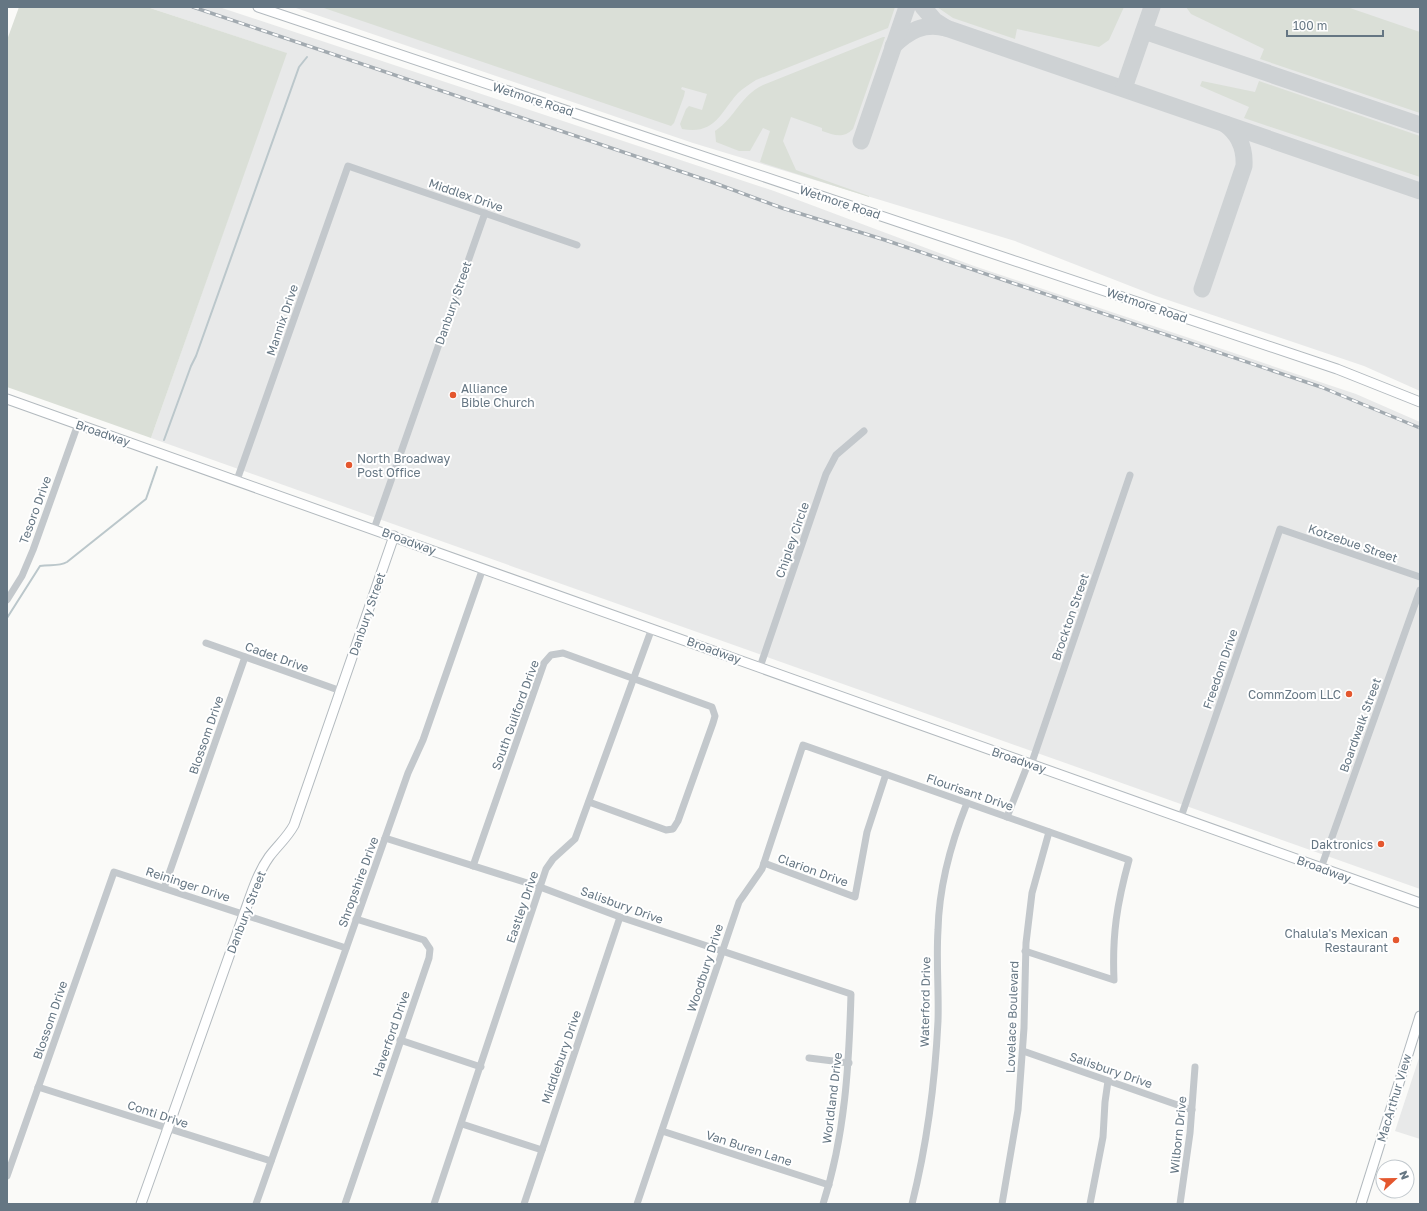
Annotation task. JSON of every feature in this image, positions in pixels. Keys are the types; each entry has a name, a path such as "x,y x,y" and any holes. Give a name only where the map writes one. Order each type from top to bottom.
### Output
{"main road":[{"name":"Wetmore Road","path":"258,7 1337,369 1420,402"},
{"name":"Broadway","path":"7,399 1420,903"},
{"name":"Danbury Street","path":"141,1204 244,914 263,867 287,837 294,825 394,536"},
{"name":"MacArthur View","path":"1361,1204 1420,1016"}],"street":[{"name":"Middlex Drive","path":"348,166 577,246"},
{"name":"Mannix Drive","path":"237,480 348,166"},
{"name":"Danbury Street","path":"374,529 484,213"},
{"name":"Tesoro Drive","path":"7,600 22,576 33,550 78,424"},
{"name":"Chipley Circle","path":"760,667 826,474 836,455 864,431"},
{"name":"Brockton Street","path":"1007,817 1029,764 1130,475"},
{"name":"Kotzebue Street","path":"1280,528 1420,577"},
{"name":"Freedom Drive","path":"1181,817 1280,528"},
{"name":"Shropshire Drive","path":"256,1204 408,773 423,740 483,568"},
{"name":"Boardwalk Street","path":"1321,868 1420,590"},
{"name":"Eastley Drive","path":"434,1204 546,869 553,859 575,840 652,628"},
{"name":"Cadet Drive","path":"206,643 341,691"},
{"name":"South Guilford Drive","path":"473,866 544,663 548,658 553,654 563,654 633,680"},
{"name":"Blossom Drive","path":"164,888 245,657"},
{"path":"589,802 666,830 673,829 680,816 713,723 714,711 712,707 706,704 633,680"},
{"name":"Flourisant Drive","path":"803,745 1129,860 1119,895 1115,922 1113,949 1114,980 1026,951"},
{"name":"Woodbury Drive","path":"638,1204 739,902 758,877 764,863 803,745"},
{"name":"Clarion Drive","path":"764,863 855,897 867,832 886,774"},
{"name":"Waterford Drive","path":"912,1204 922,1164 931,1106 938,1020 938,929 942,884 952,845 967,803"},
{"name":"Lovelace Boulevard","path":"1002,1204 1018,1110 1026,951 1032,893 1049,832"},
{"name":"Salisbury Drive","path":"385,838 540,887 620,917 851,994"},
{"name":"Blossom Drive","path":"7,1176 114,872"},
{"name":"Reininger Drive","path":"114,872 346,948"},
{"name":"Middlebury Drive","path":"524,1204 620,917"},
{"name":"Haverford Drive","path":"345,1204 429,958 430,950 424,940 356,919"},
{"name":"Worldland Drive","path":"824,1204 842,1130 850,1063 851,994"},
{"path":"400,1040 481,1067"},
{"name":"Salisbury Drive","path":"1022,1052 1192,1110"},
{"path":"809,1058 850,1063"},
{"name":"Wilborn Drive","path":"1180,1204 1185,1177 1195,1067"},
{"path":"1090,1204 1103,1137 1108,1081"},
{"name":"Conti Drive","path":"38,1087 270,1161"},
{"path":"462,1124 542,1150"},
{"name":"Van Buren Lane","path":"662,1131 829,1186"}],"shaded area":[{"path":"19,7 147,7 287,53 151,438 7,387 7,40"},
{"path":"147,7 219,7 774,191 974,266 1356,394 1420,422 1420,889 151,438 286,53"},
{"path":"293,7 1420,7 1420,391 1364,366 1156,296 1015,241 693,143"},
{"path":"321,7 895,7 888,28 756,80 738,93 716,121 702,129 693,130 682,129 680,124 686,109 689,106 702,110 707,94 682,87 681,89 685,91 684,96 674,123 671,126"},
{"path":"937,7 1124,7 1109,40 1099,47 1017,29 1015,39 953,18"},
{"path":"1186,7 1347,7 1420,32 1420,113 1260,59 1264,49 1191,14"},
{"path":"885,37 853,129 846,134 834,135 822,131 822,128 791,117 783,141 796,170 869,197 760,162 770,131 763,128 750,151 739,151 716,142 715,131 728,120 748,95 755,90 763,85"},
{"path":"1202,81 1255,92 1259,81 1420,136 1420,177 1244,118 1249,107 1200,86"},
{"path":"1420,1055 1420,1139 1395,1131"}],"waterway":[{"path":"164,440 196,356 299,67 307,57"},
{"path":"7,618 40,566 64,564 146,499 157,467"}],"taxiway":[{"path":"861,141 907,7"},
{"path":"923,7 935,21 946,28"},
{"path":"1124,88 1152,7"},
{"path":"893,46 905,36 917,29 931,26 946,28 1420,191"},
{"path":"1144,31 1420,125"},
{"path":"1202,289 1244,166 1240,142 1234,132 1225,124"}],"railway":[{"path":"193,7 709,181 782,208 885,240 1321,387 1420,428"}],"place":[{"name":"Alliance Bible Church","path":"453,395"},
{"name":"North Broadway Post Office","path":"349,465"},
{"name":"CommZoom LLC","path":"1349,694"},
{"name":"Daktronics","path":"1381,844"},
{"name":"Chalula's Mexican Restaurant","path":"1396,940"}]}
